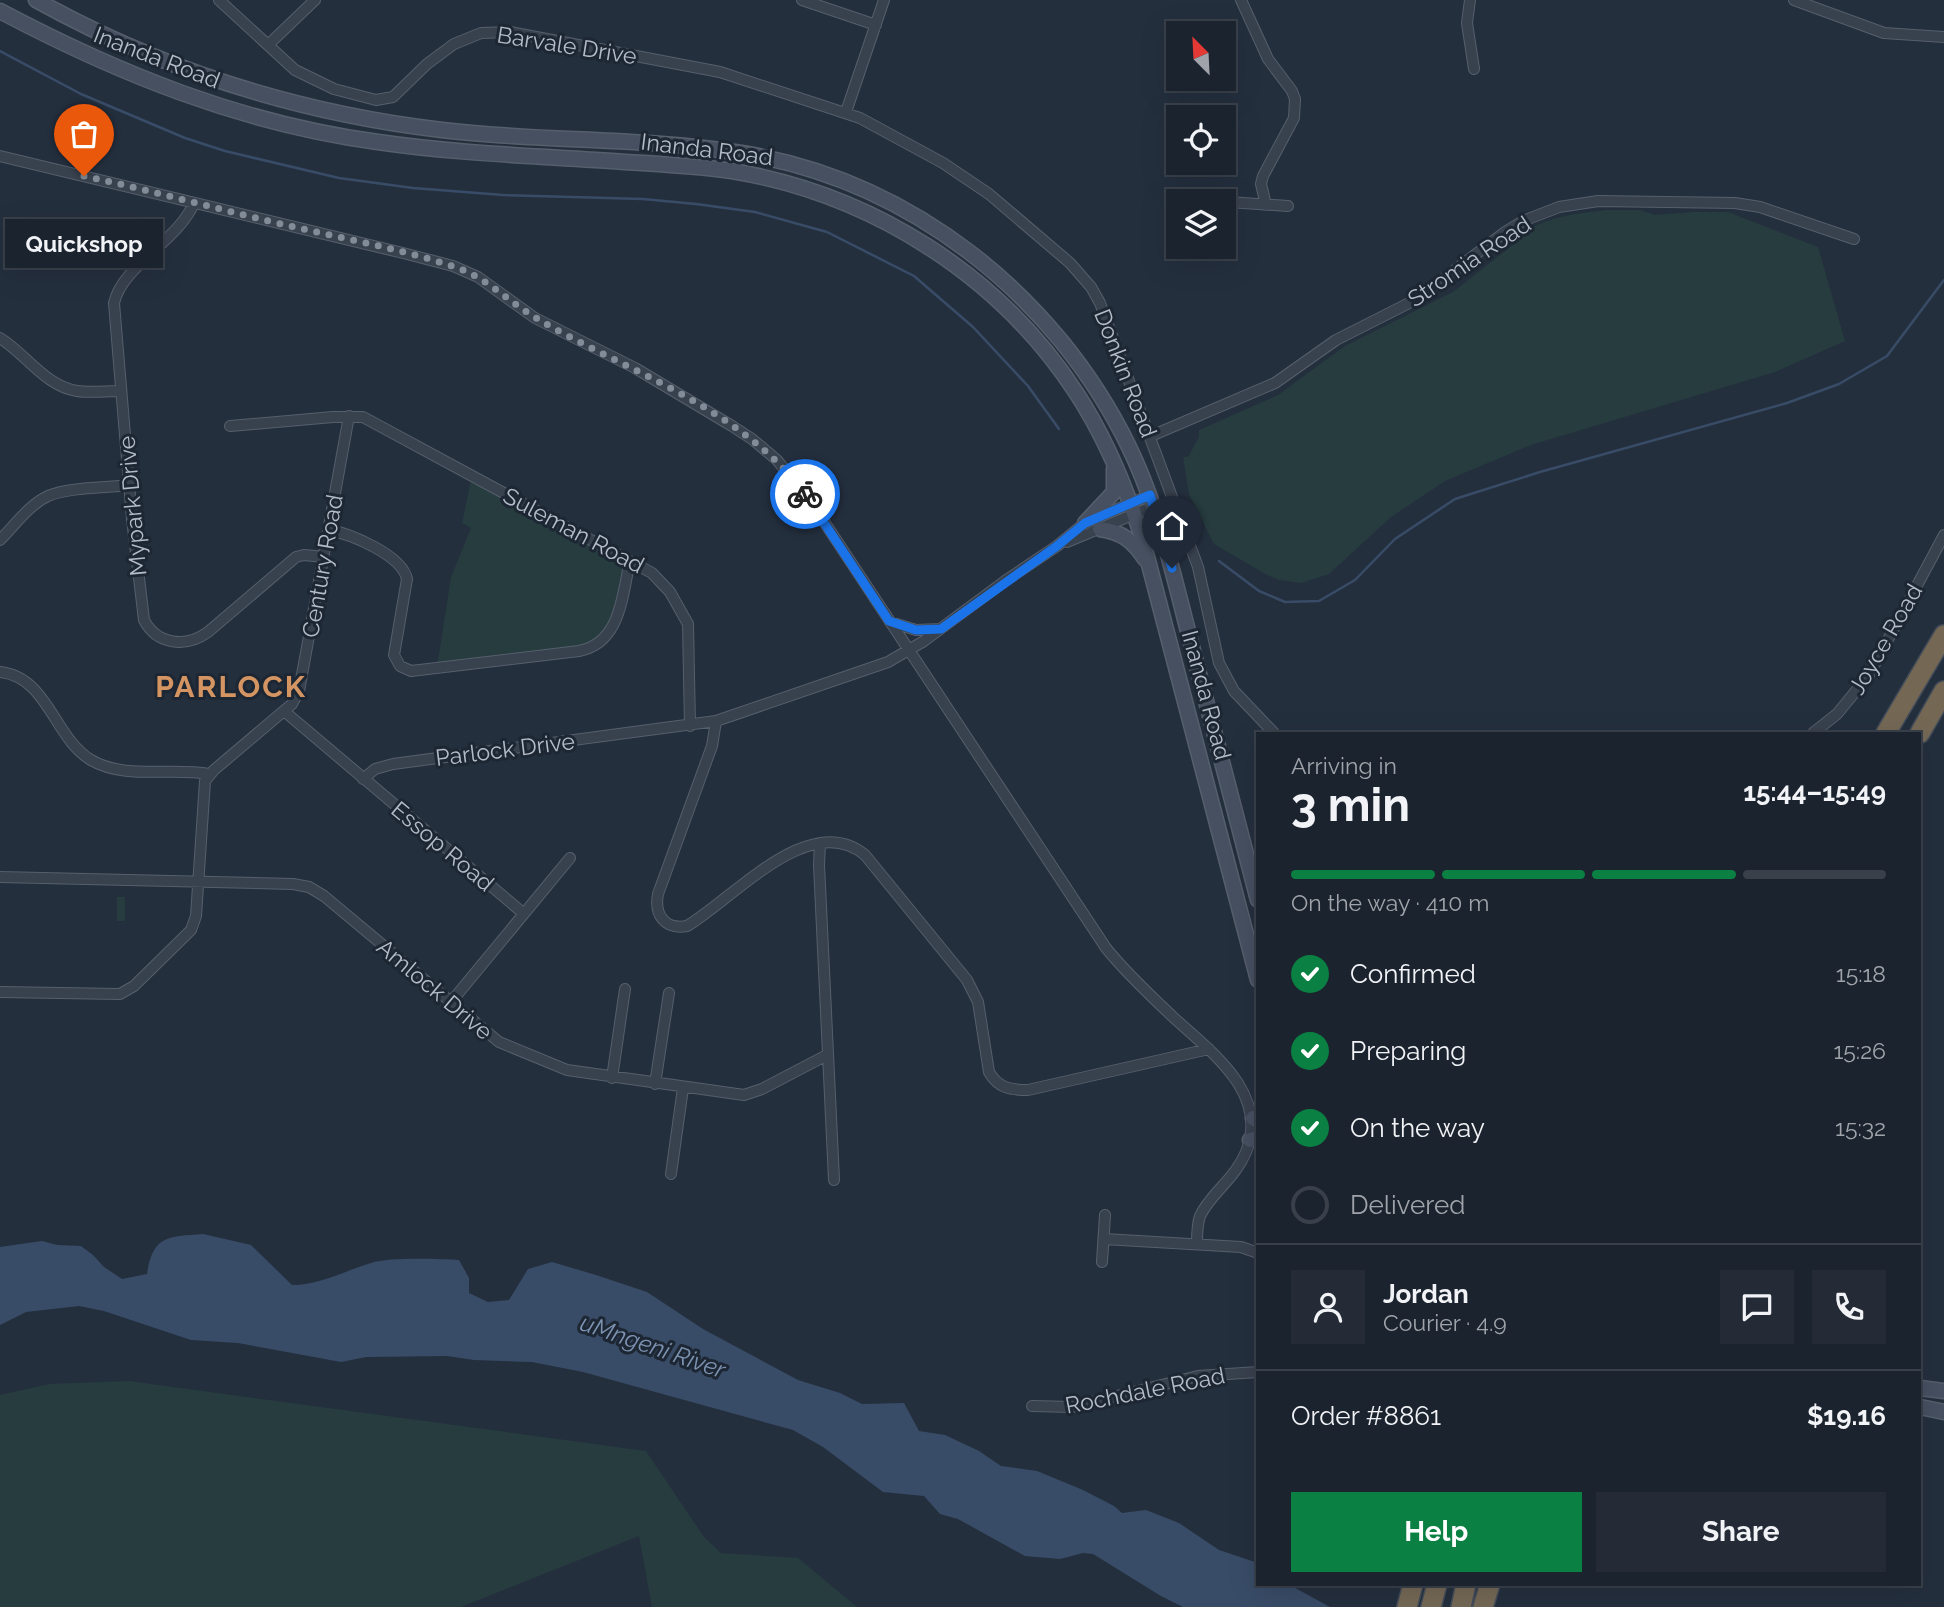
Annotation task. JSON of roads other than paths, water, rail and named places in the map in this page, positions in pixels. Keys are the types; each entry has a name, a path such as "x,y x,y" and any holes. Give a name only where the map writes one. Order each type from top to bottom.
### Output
{"highway":[{"path":"1886,732 1944,635"},
{"path":"1921,732 1944,691"},
{"path":"1407,1607 1412,1586"},
{"path":"1431,1607 1436,1586"},
{"path":"1461,1607 1466,1586"}],"main road":[{"name":"Inanda Road","path":"36,0 148,56 255,94 315,109 443,130 666,144 733,152 821,172 867,191 945,234 986,264 1056,333 1097,389 1130,448 1152,500 1256,892"},
{"name":"Inanda Road","path":"0,11 85,54 155,84 212,104 315,132 427,149 699,167 761,176 834,198 904,231 956,266 995,298 1040,344 1074,389 1113,460 1132,508 1149,566 1256,973"},
{"path":"1085,523 1114,492 1113,460"},
{"path":"1100,529 1113,531 1130,540 1149,566"},
{"path":"1921,1388 1944,1391"},
{"path":"1921,1406 1944,1412"}],"street":[{"name":"Barvale Drive","path":"219,0 295,70 334,89 376,100 393,97 427,64 454,44 481,33 495,31 720,72 846,112"},
{"path":"268,45 315,0"},
{"path":"802,0 876,25"},
{"path":"846,112 884,0"},
{"path":"1241,0 1268,59 1292,90 1295,99 1294,118 1263,176 1261,184 1266,205"},
{"path":"1470,0 1467,23 1474,69"},
{"path":"1794,0 1884,33 1944,37"},
{"name":"Donkin Road","path":"846,112 943,163 989,194 1080,274 1100,303 1198,567 1219,663 1234,691 1273,732"},
{"path":"0,156 395,250 462,269 478,277 535,318 635,368 764,448 793,478 815,508 1106,948 1131,976 1209,1049 1239,1083 1255,1119 1254,1139 1234,1175 1201,1215 1197,1243"},
{"name":"Stromia Road","path":"1151,436 1275,383 1336,340 1417,299 1522,221 1559,207 1598,201 1735,203 1760,207 1854,239"},
{"name":"Mypark Drive","path":"194,203 185,220 120,285 116,293 114,312 143,616 151,630 168,641 187,643 202,636 296,557 324,557"},
{"path":"1236,203 1287,206"},
{"path":"0,338 19,351 46,377 63,387 92,392 121,391"},
{"path":"230,426 349,416"},
{"name":"Century Road","path":"284,711 297,698 302,684 349,416"},
{"name":"Suleman Road","path":"349,416 363,416 373,421 652,573 662,581 685,616 689,629 690,726"},
{"path":"0,540 47,496 129,485"},
{"name":"Parlock Drive","path":"363,779 375,769 393,764 716,721 888,662 941,629 1085,523 1152,500"},
{"name":"Parlock Drive","path":"1057,546 1100,529 1132,508"},
{"path":"329,530 347,533 397,561 402,567 407,579 394,655 400,666 411,671 579,651 595,646 604,638 617,618 629,561"},
{"name":"Joyce Road","path":"1814,732 1837,713 1869,675 1944,535"},
{"path":"889,621 916,630 941,629"},
{"path":"0,672 20,678 35,690 75,748 93,761 122,769 209,774"},
{"path":"0,992 111,995 127,992 191,930 195,923 204,788 209,774 284,711 363,779"},
{"path":"716,721 712,746 658,894 657,911 660,918 672,926 687,926 784,855 807,845 847,845 857,848 865,855 967,980 978,1003 989,1072 1004,1088 1028,1090 1209,1049"},
{"name":"Essop Road","path":"363,779 523,913"},
{"path":"820,843 834,1180"},
{"path":"451,1002 570,858"},
{"name":"Amlock Drive","path":"0,877 293,884 309,887 324,896 499,1042 553,1066 612,1078 744,1095 762,1089 827,1055"},
{"path":"612,1078 625,989"},
{"path":"655,1084 669,993"},
{"path":"671,1174 683,1088"},
{"path":"1102,1262 1105,1215"},
{"path":"1104,1239 1241,1247 1256,1253"},
{"name":"Rochdale Road","path":"1032,1406 1072,1407 1198,1376 1256,1371"}],"water":[{"name":"uMngeni River","path":"203,1234 251,1245 292,1285 322,1280 379,1261 459,1260 469,1278 469,1293 488,1302 509,1300 528,1269 552,1262 596,1275 647,1292 703,1329 798,1380 840,1393 862,1404 904,1403 919,1431 945,1435 979,1451 1001,1466 1037,1471 1083,1490 1122,1513 1146,1510 1179,1523 1219,1550 1256,1562 1256,1586 1292,1586 1330,1607 1183,1607 1093,1554 1083,1553 1060,1559 1025,1556 958,1519 940,1514 924,1496 883,1492 823,1447 793,1430 583,1372 532,1362 447,1356 366,1357 341,1362 238,1343 191,1340 104,1311 79,1306 26,1312 0,1325 0,1247 42,1241 81,1246 122,1279 147,1274 158,1245 164,1240"}],"waterway":[{"path":"0,51 81,94 185,138 225,151 339,178 413,188 503,195 643,199 696,204 755,212 827,232 914,276 973,327 1028,386 1059,429"},
{"path":"1219,561 1259,591 1285,602 1319,601 1355,580 1395,539 1455,499 1540,472 1787,403 1839,384 1887,356 1944,280"}],"place":[{"name":"Quickshop","path":"84,176"}],"district":[{"name":"PARLOCK","path":"231,686"}]}
